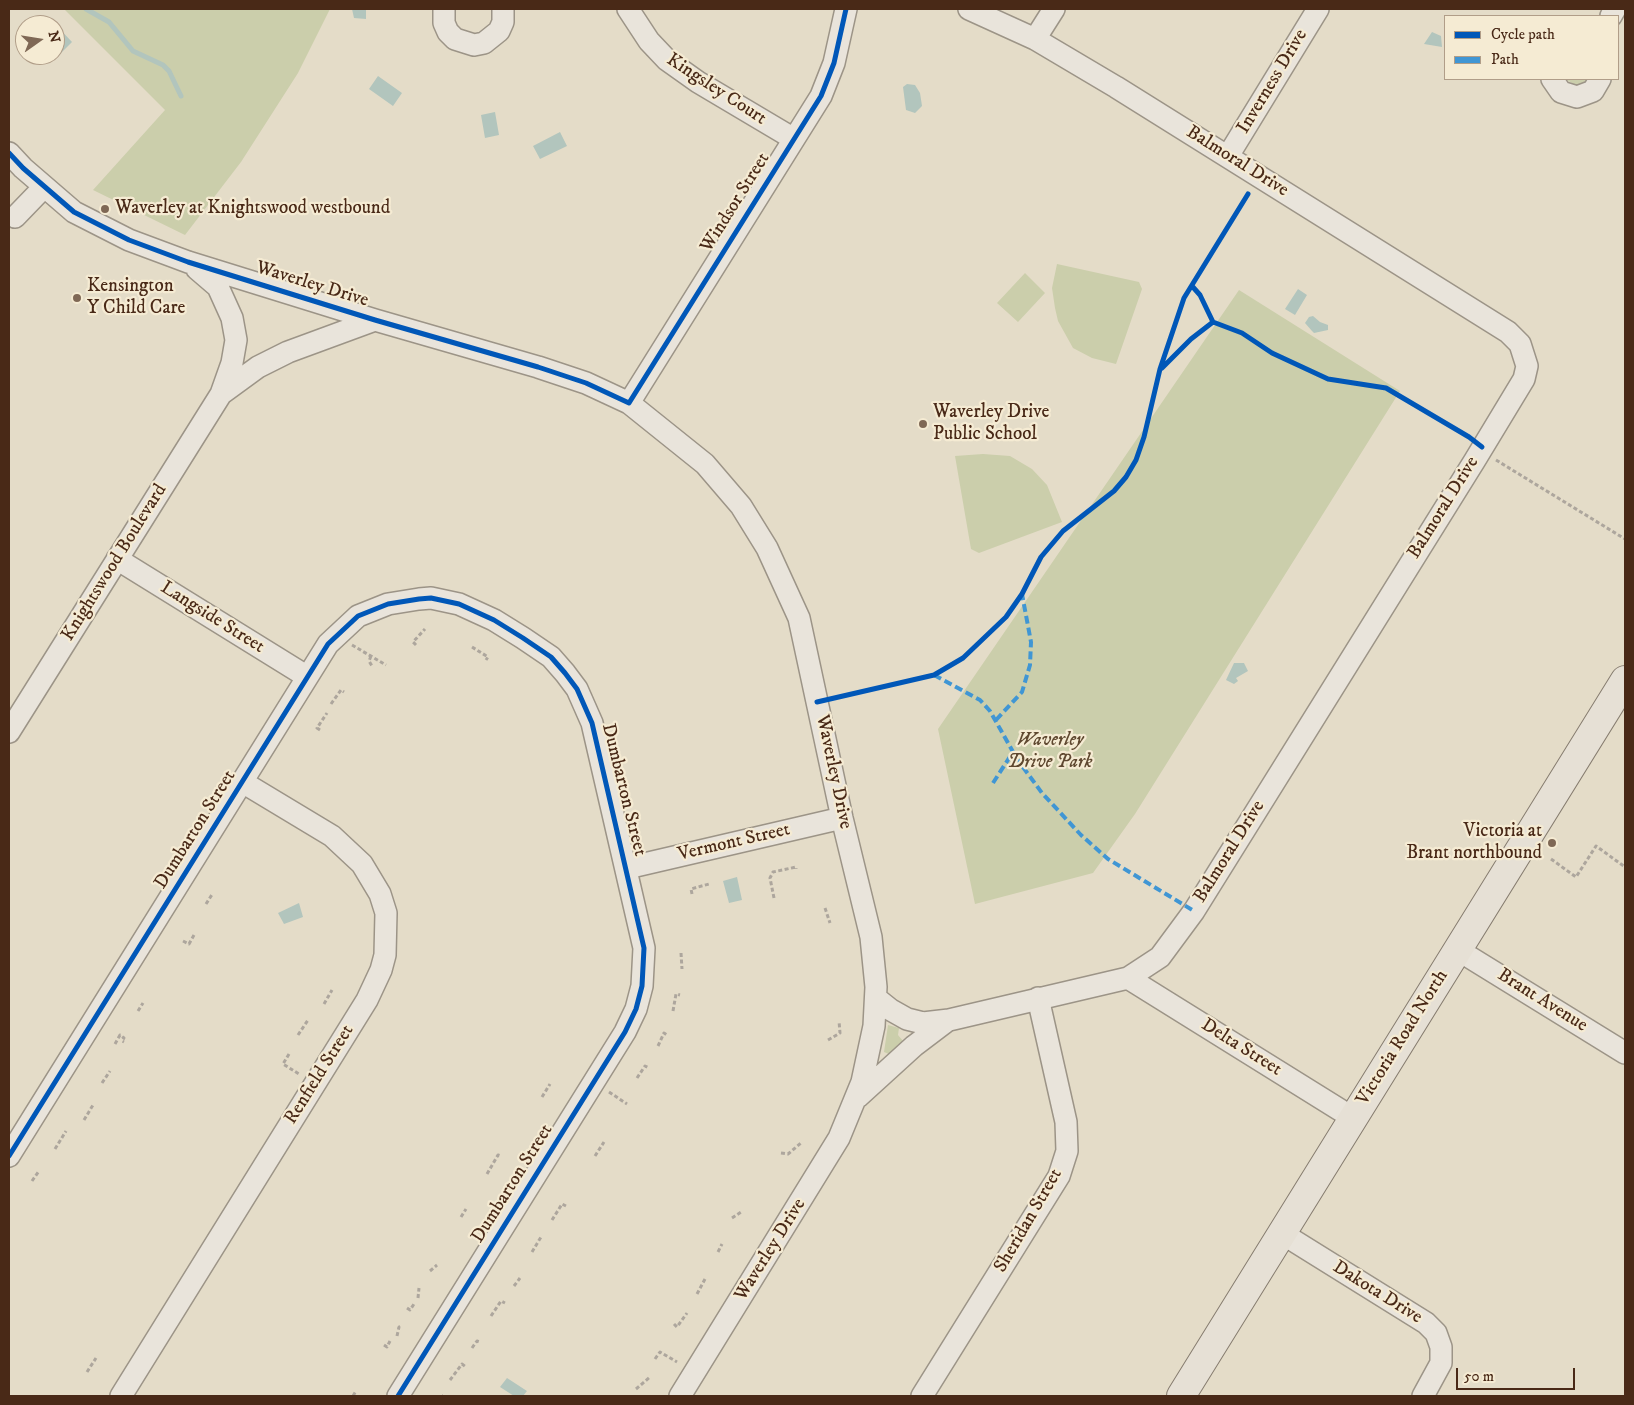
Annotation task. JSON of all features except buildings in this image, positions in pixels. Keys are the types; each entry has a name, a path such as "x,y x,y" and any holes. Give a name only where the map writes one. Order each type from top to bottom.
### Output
{"main road":[{"name":"Victoria Road North","path":"1181,1396 1625,680"}],"street":[{"path":"444,9 444,23 448,32 455,39 474,45 484,43 499,31 503,22 502,9"},
{"name":"Kingsley Court","path":"628,9 649,41 667,60 698,82 794,139"},
{"name":"Windsor Street","path":"629,403 821,96 843,33 846,9"},
{"name":"Balmoral Drive","path":"876,998 908,1019 923,1023 949,1020 1128,978 1160,957 1194,911 1524,379 1527,366 1520,344 1508,332 1228,156 1035,39 970,9"},
{"path":"1035,39 1054,9"},
{"name":"Inverness Drive","path":"1228,156 1318,9"},
{"path":"1553,80 1561,92 1577,97 1593,91 1599,80"},
{"name":"Waverley Drive","path":"9,153 44,187 74,212 129,240 188,262 375,320 538,367 586,383 629,403 683,445 724,484 756,528 778,569 799,618 842,818 871,937 876,998 870,1049 856,1099 828,1159 680,1396"},
{"path":"15,217 44,187"},
{"name":"Knightswood Boulevard","path":"9,732 221,394 232,363 236,340 231,312 218,287 188,262"},
{"name":"Knightswood Boulevard","path":"221,394 258,367 288,352 375,320"},
{"name":"Langside Street","path":"117,559 306,676"},
{"name":"Dumbarton Street","path":"9,1156 244,783 306,676 328,644 358,616 388,604 419,599 446,600 494,620 551,657 577,689 592,723 627,868 645,957 642,986 636,1010 625,1032 398,1396"},
{"name":"Renfield Street","path":"121,1396 367,1000 381,970 385,955 388,925 386,913 380,894 362,864 332,836 244,783"},
{"name":"Vermont Street","path":"627,868 842,818"},
{"name":"Brant Avenue","path":"1458,950 1625,1053"},
{"name":"Delta Street","path":"1128,978 1353,1118"},
{"name":"Sheridan Street","path":"922,1396 1059,1176 1066,1151 1066,1122 1038,998"},
{"name":"Waverley Drive","path":"856,1099 914,1046 949,1020"},
{"name":"Dakota Drive","path":"1283,1234 1426,1323 1436,1333 1441,1347 1441,1363 1423,1396"}],"path":[{"path":"1492,458 1625,539"},
{"path":"416,645 413,642 425,629"},
{"path":"352,645 386,665"},
{"path":"472,647 488,657 486,660"},
{"path":"371,656 369,661 372,666"},
{"path":"331,704 341,690 344,692"},
{"path":"320,730 317,728 327,713"},
{"path":"1551,859 1576,877 1596,846 1625,867"},
{"path":"774,898 770,878 773,872 796,867 796,869"},
{"path":"692,894 691,889 709,884"},
{"path":"206,904 213,893"},
{"path":"825,908 830,923"},
{"path":"183,941 189,944 194,935"},
{"path":"681,952 682,969"},
{"path":"324,1004 332,990"},
{"path":"673,1011 676,994 680,995"},
{"path":"138,1011 142,1003"},
{"path":"298,1035 308,1020"},
{"path":"828,1040 840,1033 839,1021"},
{"path":"658,1046 664,1033 667,1035"},
{"path":"115,1044 120,1035 124,1038 122,1041 124,1042"},
{"path":"289,1054 283,1064 299,1074"},
{"path":"636,1078 645,1066 649,1068"},
{"path":"102,1083 110,1071"},
{"path":"542,1097 550,1084"},
{"path":"609,1092 627,1104"},
{"path":"84,1120 93,1105"},
{"path":"55,1148 66,1131"},
{"path":"594,1156 604,1142"},
{"path":"782,1153 788,1154 801,1143"},
{"path":"486,1174 498,1155 501,1156"},
{"path":"32,1181 39,1171"},
{"path":"552,1220 562,1204 566,1206"},
{"path":"461,1217 466,1209"},
{"path":"732,1218 741,1212"},
{"path":"532,1252 541,1237"},
{"path":"718,1252 722,1244"},
{"path":"430,1272 437,1265"},
{"path":"514,1286 520,1278"},
{"path":"697,1294 705,1279"},
{"path":"418,1298 419,1288"},
{"path":"491,1316 501,1301 504,1303"},
{"path":"407,1308 410,1310 414,1304"},
{"path":"674,1324 677,1326 687,1314"},
{"path":"397,1325 399,1327 397,1336"},
{"path":"384,1345 387,1347 390,1341"},
{"path":"472,1348 477,1341 480,1342"},
{"path":"655,1359 660,1352 677,1362"},
{"path":"87,1372 96,1358"},
{"path":"450,1380 462,1364 466,1367"},
{"path":"636,1389 650,1377"},
{"path":"353,1396 356,1391"}],"green space":[{"path":"64,9 330,9 298,73 241,162 185,235 93,190 165,110"},
{"path":"1567,80 1588,80 1577,86"},
{"path":"1057,264 1139,282 1142,289 1116,364 1092,358 1073,348 1058,321 1055,308 1052,288"},
{"path":"1025,273 1045,293 1018,322 997,303"},
{"name":"Waverley Drive Park","path":"1239,290 1400,391 1135,814 1093,873 975,904 938,729"},
{"path":"983,454 1010,456 1032,469 1047,485 1062,522 979,553 971,549 955,456"},
{"path":"888,1025 899,1028 898,1035 903,1041 889,1054 884,1052"}],"shaded area":[{"path":"352,9 366,9 366,19 354,18"},
{"path":"1432,32 1441,36 1442,47 1424,44"},
{"path":"65,35 72,42 65,49"},
{"path":"378,76 402,93 393,106 369,89"},
{"path":"907,84 915,85 920,93 922,106 915,113 906,110 903,87"},
{"path":"495,112 499,135 485,138 481,115"},
{"path":"560,132 567,146 540,159 533,146"},
{"path":"1298,289 1307,295 1295,315 1285,309"},
{"path":"1313,316 1320,322 1328,325 1328,330 1314,333 1305,323 1309,317"},
{"path":"1234,663 1244,663 1248,671 1236,678 1238,681 1234,684 1226,680"},
{"path":"737,877 742,900 729,903 723,881"},
{"path":"299,903 303,917 284,924 278,913"},
{"path":"507,1378 527,1391 523,1396 514,1396 500,1387"}],"waterway":[{"path":"86,9 109,22 133,51 163,65 169,71 181,96"}],"marked path":[{"path":"996,720 1022,692 1030,665 1031,642 1022,594"},
{"path":"934,675 980,700 990,711 1017,759 1042,793 1081,835 1108,859 1194,911"},
{"path":"993,783 1013,752"}],"cycle path":[{"path":"9,153 23,168 74,212 129,240 188,262 375,320 538,367 586,383 629,403 821,96 834,63 846,9"},
{"path":"817,702 934,675 963,658 1006,617 1022,594 1041,557 1063,531 1114,491 1126,477 1136,460 1144,437 1160,369 1184,298 1248,194"},
{"path":"1192,286 1200,295 1213,322 1242,333 1272,353 1328,379 1386,388 1469,437 1482,447"},
{"path":"1162,368 1191,339 1213,322"},
{"path":"9,1156 328,644 358,616 388,604 419,599 431,598 459,604 494,620 551,657 577,689 592,723 644,948 642,986 636,1009 625,1032 398,1396"}],"place":[{"name":"Waverley at Knightswood westbound","path":"105,209"},
{"name":"Kensington Y Child Care","path":"77,298"},
{"name":"Waverley Drive Public School","path":"923,424"},
{"name":"Victoria at Brant northbound","path":"1552,843"}]}
